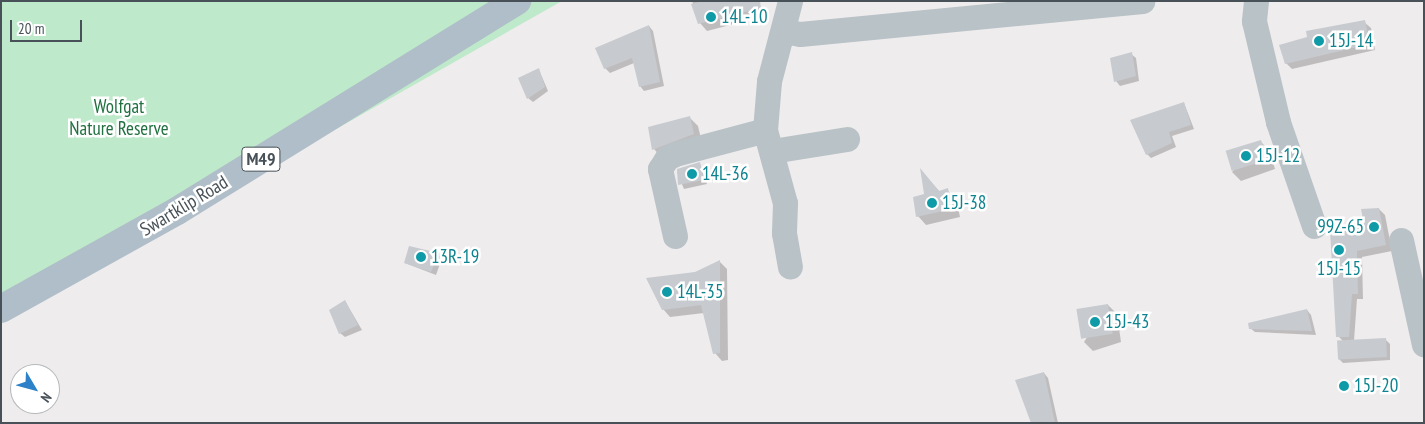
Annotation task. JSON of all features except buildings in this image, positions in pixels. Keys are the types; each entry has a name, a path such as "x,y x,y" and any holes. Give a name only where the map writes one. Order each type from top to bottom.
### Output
{"main road":[{"name":"Swartklip Road","path":"1,309 177,212 517,1"}],"street":[{"path":"790,1 784,31 769,81 769,141 785,203 784,233 790,266"},
{"path":"784,31 800,34 1142,1"},
{"path":"1256,1 1254,20 1276,113 1314,226"},
{"path":"675,236 660,169 663,163 675,154 769,141 847,139"},
{"path":"1401,240 1424,345"}],"green space":[{"name":"Wolfgat Nature Reserve","path":"1,1 562,1 1,319"}],"place":[{"name":"14L-10","path":"711,17"},
{"name":"15J-14","path":"1319,41"},
{"name":"15J-12","path":"1246,156"},
{"name":"14L-36","path":"692,174"},
{"name":"15J-38","path":"932,203"},
{"name":"99Z-65","path":"1374,227"},
{"name":"15J-15","path":"1339,250"},
{"name":"13R-19","path":"421,257"},
{"name":"14L-35","path":"667,292"},
{"name":"15J-43","path":"1095,322"},
{"name":"15J-20","path":"1344,386"}]}
